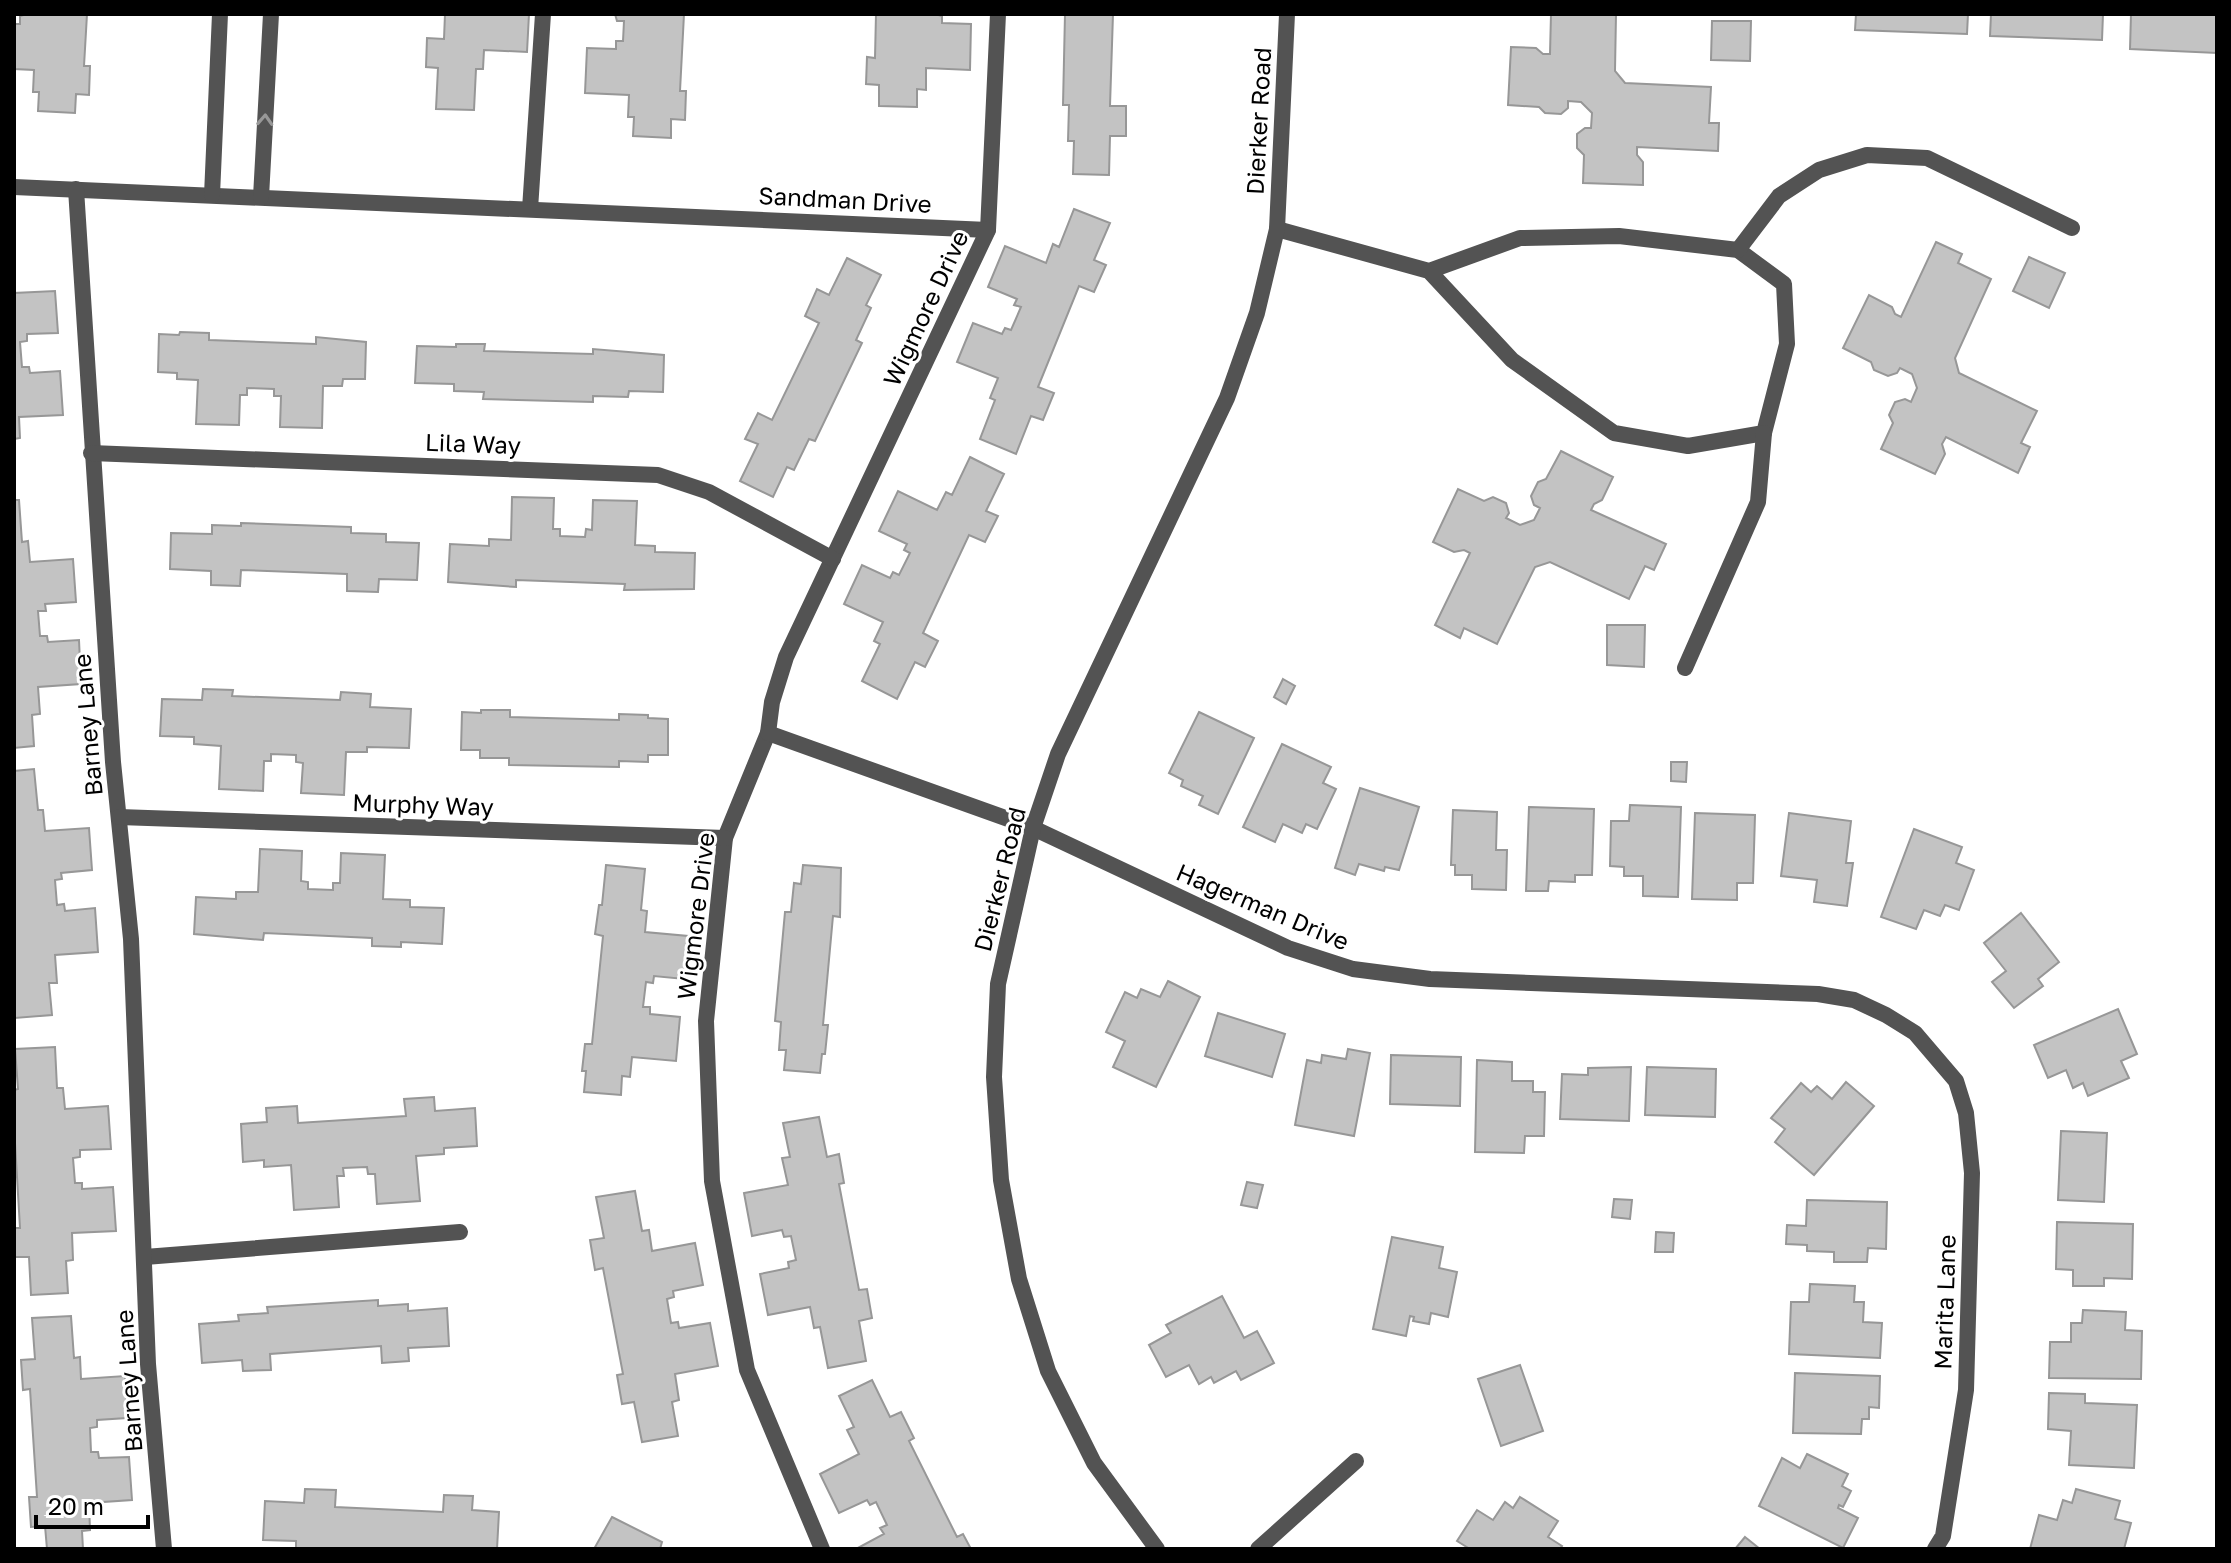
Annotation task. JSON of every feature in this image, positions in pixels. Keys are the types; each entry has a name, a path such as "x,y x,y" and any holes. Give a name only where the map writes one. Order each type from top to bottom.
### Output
{"street":[{"path":"212,195 220,14"},
{"path":"261,197 271,14"},
{"path":"530,209 543,14"},
{"path":"988,230 998,14"},
{"name":"Dierker Road","path":"1157,1549 1094,1463 1048,1371 1019,1279 1001,1180 994,1077 998,984 1033,828 1058,754 1227,398 1257,313 1277,229 1287,14"},
{"path":"1738,250 1779,196 1819,170 1867,155 1927,158 2072,228"},
{"name":"Sandman Drive","path":"14,187 988,230"},
{"name":"Barney Lane","path":"76,189 91,453 131,939 148,1364 164,1549"},
{"name":"Dierker Road","path":"1277,229 1429,271"},
{"name":"Wigmore Drive","path":"822,1549 747,1370 712,1181 706,1021 725,838 768,733 772,702 786,657 988,230"},
{"path":"1685,668 1758,502 1764,433 1787,344 1784,284 1738,250 1619,236 1520,238 1429,271 1512,360 1614,433 1688,446 1764,433"},
{"name":"Lila Way","path":"91,453 658,475 709,492 833,559"},
{"name":"Hagerman Drive","path":"768,733 1033,828 1288,948 1353,969 1430,979 1818,994 1854,1000 1886,1015 1915,1033 1940,1060"},
{"name":"Murphy Way","path":"119,817 725,838"},
{"name":"Marita Lane","path":"1935,1549 1943,1536 1966,1390 1972,1173 1966,1113 1956,1081 1940,1060"},
{"path":"145,1257 460,1232"},
{"path":"1258,1549 1356,1461"}],"building":[{"path":"87,14 84,66 90,66 89,95 76,94 75,113 38,111 39,92 33,92 34,70 14,69 14,24 20,24 20,16"},
{"path":"445,14 529,14 527,52 484,50 483,69 476,69 474,110 436,109 438,68 426,67 427,38 444,39"},
{"path":"615,14 684,14 680,91 686,91 685,120 671,119 671,138 633,136 634,117 628,117 629,95 585,93 587,48 616,49 616,41 623,41 624,21 617,21"},
{"path":"876,14 935,14 942,16 942,23 971,24 970,70 926,68 926,90 917,89 917,107 879,106 879,85 866,84 867,57 875,58"},
{"path":"1065,14 1113,14 1110,106 1126,106 1126,136 1110,136 1109,175 1073,174 1074,141 1068,141 1069,105 1063,105"},
{"path":"1551,14 1616,14 1615,71 1625,83 1711,87 1709,123 1719,123 1718,151 1637,147 1637,155 1643,162 1643,185 1583,183 1584,155 1577,148 1577,134 1591,128 1592,113 1581,102 1568,101 1568,108 1561,114 1545,113 1539,107 1508,105 1511,47 1536,48 1543,54 1550,54"},
{"path":"1856,14 1968,14 1967,34 1855,30"},
{"path":"1991,14 2103,14 2102,40 1990,36"},
{"path":"2131,14 2217,14 2217,53 2130,49"},
{"path":"1712,21 1751,21 1750,61 1711,60"},
{"path":"1074,209 1110,223 1094,260 1106,265 1094,292 1079,286 1038,387 1054,393 1043,420 1031,416 1016,454 980,439 995,400 990,398 998,378 957,362 973,323 1002,334 1005,328 1011,330 1021,307 1014,305 1017,299 988,287 1005,246 1046,263 1053,244 1059,247"},
{"path":"1936,242 1962,254 1958,263 1991,279 1955,358 1959,373 2037,411 2021,443 2030,447 2018,473 1946,437 1942,444 1945,454 1935,474 1881,449 1893,423 1889,415 1895,402 1905,399 1911,402 1917,388 1912,374 1900,368 1897,373 1888,376 1874,370 1871,362 1843,348 1869,295 1892,307 1895,314 1901,317"},
{"path":"2029,257 2065,273 2049,308 2013,291"},
{"path":"847,258 881,275 866,305 871,308 856,340 862,343 815,441 809,439 794,470 787,467 773,497 740,481 758,444 745,439 758,413 772,420 819,323 805,316 817,289 829,295"},
{"path":"55,291 58,333 27,334 27,341 20,342 22,367 29,367 30,373 60,371 63,415 19,417 20,438 14,439 14,293"},
{"path":"180,332 209,333 209,340 316,344 316,337 366,342 365,379 343,379 342,386 323,386 322,428 280,427 281,396 274,396 274,389 247,388 247,395 240,395 239,425 196,424 198,380 177,379 177,373 158,372 159,334 179,335"},
{"path":"456,344 485,344 484,351 593,354 593,349 664,355 663,392 629,391 628,397 593,396 593,402 483,399 484,392 454,391 454,384 415,383 417,346 456,347"},
{"path":"1561,451 1613,477 1602,500 1594,504 1591,510 1666,544 1654,570 1645,566 1629,599 1550,562 1535,567 1497,644 1464,628 1460,638 1435,625 1470,553 1464,550 1454,552 1433,542 1458,489 1484,501 1493,497 1506,503 1509,513 1506,518 1520,525 1534,520 1540,508 1534,505 1531,496 1538,482 1546,479"},
{"path":"970,457 1004,474 986,511 998,516 985,542 969,535 923,633 938,641 925,667 915,662 897,699 862,681 880,644 874,641 883,622 844,604 862,565 890,578 893,572 899,575 910,553 904,550 907,544 879,531 898,491 937,510 946,492 952,495"},
{"path":"512,497 554,498 553,529 560,529 560,536 585,537 586,529 592,530 593,500 637,501 635,545 655,546 655,552 695,553 694,589 624,590 625,584 516,580 516,587 448,582 450,544 489,546 489,539 511,540"},
{"path":"14,500 19,500 22,542 28,541 30,562 73,559 76,602 45,604 46,611 38,611 40,636 47,636 48,642 79,640 81,684 38,687 40,714 32,715 34,746 14,748"},
{"path":"241,523 351,527 351,533 386,534 386,542 419,543 417,580 379,579 378,592 347,591 347,574 241,570 240,586 211,585 211,571 170,569 171,533 212,534 212,525 241,526"},
{"path":"1607,625 1645,625 1644,667 1607,665"},
{"path":"1283,679 1295,686 1286,704 1274,697"},
{"path":"203,689 233,690 232,696 340,700 341,692 371,694 370,707 411,709 409,748 367,747 367,752 346,752 344,795 301,793 303,763 296,762 296,755 271,754 271,761 264,761 263,791 219,789 221,746 194,744 194,737 160,736 162,699 202,700"},
{"path":"481,710 510,710 510,717 619,720 619,714 668,719 668,755 648,755 648,762 619,761 619,767 509,765 509,758 480,758 480,750 461,750 462,712 481,713"},
{"path":"1199,712 1254,738 1218,814 1199,805 1203,796 1181,786 1183,780 1169,773"},
{"path":"1282,744 1331,767 1323,783 1336,789 1317,829 1306,824 1302,833 1283,824 1275,842 1243,827"},
{"path":"1671,762 1687,762 1686,782 1671,781"},
{"path":"34,769 38,810 43,810 45,831 89,828 92,870 61,873 62,879 55,880 57,905 64,904 65,911 95,908 98,952 55,955 57,983 49,983 52,1015 15,1018 14,771"},
{"path":"1360,788 1419,807 1399,870 1385,867 1384,871 1359,864 1355,875 1335,868"},
{"path":"1630,805 1681,807 1678,897 1643,896 1643,876 1624,876 1624,867 1610,866 1611,821 1629,821"},
{"path":"1529,807 1594,809 1592,875 1575,875 1575,882 1549,881 1548,891 1526,891"},
{"path":"1453,810 1497,812 1496,850 1507,850 1506,890 1472,889 1472,875 1455,875 1455,865 1451,865"},
{"path":"1695,813 1755,815 1753,883 1737,883 1737,900 1692,899"},
{"path":"1789,813 1851,821 1846,863 1853,863 1847,906 1814,902 1817,880 1781,876"},
{"path":"1914,829 1962,847 1956,863 1974,870 1959,910 1945,905 1940,916 1924,910 1916,929 1881,917"},
{"path":"260,849 302,851 301,881 308,882 308,889 333,890 333,883 340,883 341,853 385,855 383,899 410,900 410,907 444,908 442,944 401,942 401,947 372,946 372,938 264,933 263,940 194,934 196,897 236,899 236,892 258,892"},
{"path":"606,865 645,869 641,910 647,911 645,932 688,936 684,979 654,976 653,983 646,982 643,1007 650,1007 650,1014 680,1017 676,1061 632,1057 630,1077 622,1076 621,1095 584,1092 586,1071 582,1071 585,1044 592,1044 603,936 595,934"},
{"path":"803,865 841,868 840,917 833,916 823,1025 828,1025 820,1073 784,1070 786,1050 779,1050 781,1022 775,1021 785,912 791,912 794,883 801,884"},
{"path":"2021,913 2059,962 2038,979 2043,986 2014,1008 1992,982 2006,971 1984,943"},
{"path":"1168,981 1200,997 1156,1087 1113,1067 1125,1041 1106,1032 1125,992 1137,998 1141,989 1160,997"},
{"path":"2118,1009 2137,1054 2121,1061 2129,1078 2088,1096 2083,1083 2073,1088 2066,1070 2048,1078 2034,1045"},
{"path":"1218,1013 1285,1034 1272,1077 1205,1056"},
{"path":"55,1047 57,1088 63,1088 65,1109 108,1106 111,1149 80,1150 80,1157 73,1158 75,1183 82,1183 82,1189 113,1187 116,1231 72,1233 73,1260 66,1261 68,1293 31,1295 29,1257 15,1257 14,1249 14,1228 20,1228 14,1126 14,1090 18,1089 15,1049"},
{"path":"1348,1049 1370,1053 1354,1136 1295,1125 1307,1060 1321,1063 1322,1055 1346,1059"},
{"path":"1391,1055 1461,1057 1460,1106 1390,1104"},
{"path":"1477,1060 1512,1062 1512,1081 1533,1081 1533,1092 1545,1092 1544,1136 1525,1136 1524,1153 1475,1152"},
{"path":"1631,1067 1629,1121 1560,1119 1562,1074 1588,1075 1588,1068"},
{"path":"1647,1067 1716,1069 1715,1117 1645,1115"},
{"path":"1846,1082 1874,1106 1814,1175 1775,1142 1785,1129 1771,1118 1801,1083 1811,1092 1817,1086 1832,1099"},
{"path":"434,1097 435,1111 475,1108 477,1146 444,1148 444,1154 416,1156 420,1201 377,1204 375,1174 368,1174 367,1167 343,1168 344,1176 337,1176 339,1207 294,1210 291,1165 264,1167 264,1160 243,1162 241,1124 267,1122 266,1108 297,1106 298,1123 406,1116 404,1099"},
{"path":"819,1117 827,1157 839,1154 844,1183 839,1184 859,1290 867,1289 872,1318 859,1321 866,1361 828,1368 820,1327 814,1328 810,1307 768,1315 760,1274 789,1268 788,1262 796,1260 791,1236 784,1237 782,1230 752,1236 744,1193 788,1185 782,1158 790,1157 783,1123"},
{"path":"2061,1131 2107,1133 2104,1202 2058,1200"},
{"path":"1247,1182 1263,1185 1257,1208 1241,1205"},
{"path":"635,1191 642,1231 649,1230 652,1251 695,1243 703,1285 673,1291 674,1297 667,1299 671,1323 678,1322 679,1328 710,1323 718,1366 675,1374 679,1400 672,1402 678,1436 642,1442 634,1402 622,1404 617,1375 623,1374 603,1268 595,1270 590,1240 604,1238 596,1197"},
{"path":"1614,1199 1632,1200 1630,1219 1612,1217"},
{"path":"1807,1200 1887,1202 1886,1249 1868,1248 1867,1262 1834,1262 1834,1252 1807,1251 1807,1245 1786,1244 1787,1225 1806,1226"},
{"path":"2057,1222 2133,1224 2132,1279 2104,1278 2104,1286 2073,1286 2073,1270 2056,1269"},
{"path":"1656,1232 1674,1233 1673,1252 1655,1252"},
{"path":"1392,1237 1443,1247 1439,1268 1457,1272 1448,1317 1431,1313 1429,1324 1413,1321 1414,1317 1410,1316 1406,1336 1373,1329"},
{"path":"1810,1284 1855,1286 1854,1302 1864,1302 1863,1322 1882,1323 1880,1358 1789,1354 1791,1302 1809,1302"},
{"path":"1222,1296 1244,1338 1257,1331 1274,1363 1241,1380 1236,1371 1214,1383 1211,1377 1199,1384 1189,1365 1166,1377 1149,1345 1171,1333 1166,1325"},
{"path":"378,1300 378,1306 408,1304 408,1311 447,1308 449,1346 408,1348 409,1361 382,1363 381,1346 270,1354 271,1370 243,1371 242,1360 202,1363 199,1324 239,1321 238,1315 268,1313 267,1307"},
{"path":"2083,1310 2126,1312 2125,1330 2142,1331 2141,1379 2049,1378 2050,1342 2071,1342 2071,1323 2082,1323"},
{"path":"71,1316 74,1358 80,1357 81,1379 125,1376 127,1418 97,1420 97,1427 90,1428 91,1452 98,1452 99,1458 129,1457 132,1500 89,1503 90,1530 82,1531 83,1549 47,1549 45,1526 31,1527 29,1497 37,1497 30,1389 23,1390 21,1360 35,1359 32,1318"},
{"path":"1520,1365 1543,1431 1501,1446 1478,1379"},
{"path":"1795,1373 1880,1376 1879,1408 1869,1407 1869,1419 1862,1419 1861,1434 1793,1433"},
{"path":"872,1380 890,1417 901,1412 914,1438 909,1441 957,1537 963,1534 971,1549 856,1549 884,1534 880,1528 887,1525 876,1502 870,1505 867,1500 839,1513 820,1474 859,1454 847,1430 854,1427 839,1396"},
{"path":"2049,1393 2085,1394 2085,1403 2137,1405 2134,1468 2069,1465 2071,1431 2048,1429"},
{"path":"1807,1454 1848,1474 1842,1486 1851,1491 1843,1507 1839,1505 1838,1508 1858,1518 1843,1548 1759,1506 1782,1458 1800,1468"},
{"path":"305,1489 336,1490 335,1507 443,1512 444,1495 473,1496 472,1510 499,1512 497,1549 296,1549 296,1541 263,1540 265,1501 304,1503"},
{"path":"2076,1489 2120,1501 2115,1519 2131,1523 2124,1549 2030,1549 2039,1515 2057,1520 2063,1500 2072,1503"},
{"path":"1520,1497 1558,1521 1548,1537 1562,1546 1560,1549 1470,1549 1457,1541 1477,1510 1493,1520 1505,1502 1513,1508"},
{"path":"612,1517 662,1542 660,1549 594,1549"},
{"path":"1745,1537 1760,1549 1735,1549"}]}
